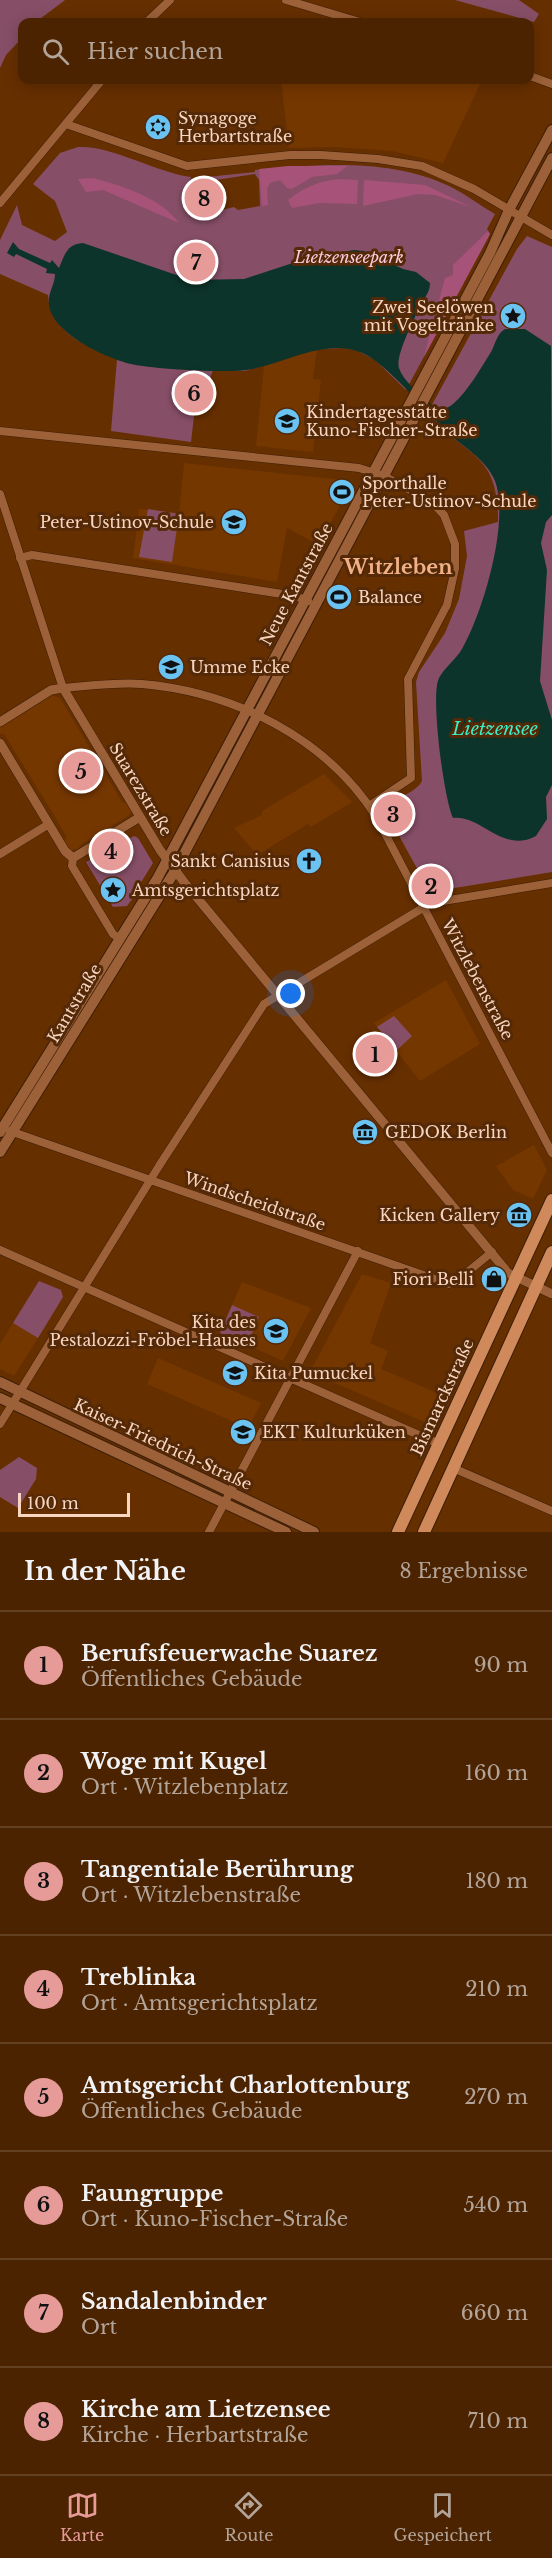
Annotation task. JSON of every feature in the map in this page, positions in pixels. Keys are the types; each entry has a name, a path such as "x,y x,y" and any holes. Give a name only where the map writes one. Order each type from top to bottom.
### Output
{"main road":[{"name":"Neue Kantstraße","path":"429,380 509,210 552,130"},
{"name":"Neue Kantstraße","path":"166,861 252,711 418,400 552,158"},
{"name":"Neue Kantstraße","path":"175,871 252,711"},
{"name":"Kantstraße","path":"0,1152 4,1130 166,861"},
{"name":"Kantstraße","path":"4,1130 175,871"},
{"name":"Bismarckstraße","path":"398,1532 552,1200"},
{"path":"424,1532 552,1252"},
{"name":"Kaiser-Friedrich-Straße","path":"0,1382 314,1532"},
{"name":"Kaiser-Friedrich-Straße","path":"0,1398 286,1532"}],"street":[{"path":"151,18 170,0"},
{"path":"286,0 347,18"},
{"path":"534,77 552,84"},
{"path":"0,203 99,84"},
{"path":"66,124 187,166 291,155 401,162 443,174 552,235"},
{"path":"0,431 188,453 359,468 378,474 440,509 452,528 456,558 447,605 408,679 411,778 369,806"},
{"name":"Suarezstraße","path":"0,494 63,688 166,861 276,997 508,1272 552,1294"},
{"path":"20,558 32,555 311,601"},
{"name":"Witzlebenstraße","path":"1,720 51,690 142,684 189,692 252,711 321,755 353,785 369,806 552,1153"},
{"path":"0,743 71,856 72,866 114,934 120,939"},
{"path":"71,856 140,817"},
{"path":"0,854 49,824"},
{"path":"0,1424 151,1179 264,1005 423,906 433,902 552,883"},
{"name":"Windscheidstraße","path":"4,1130 449,1284 459,1280 492,1252"},
{"path":"0,1250 439,1443"},
{"path":"209,1532 357,1251"},
{"path":"453,1468 552,1511"}],"shaded area":[{"path":"281,84 480,84 443,163 392,151 334,147 289,148"},
{"path":"288,166 347,166 337,174 312,177 292,189 287,188 280,180 270,183 267,189 268,205 262,206 259,169"},
{"path":"93,178 129,189 152,200 179,223 103,190 86,192 78,179"},
{"path":"340,179 358,180 357,204 319,203 292,208 288,200 312,185"},
{"path":"364,180 425,185 471,207 435,195 418,194 363,206"},
{"path":"488,231 490,234 424,357 445,278 453,275 453,265"},
{"name":"Kindertagesstätte Kuno-Fischer-Straße","path":"317,349 313,379 321,380 313,452 256,446 264,366"},
{"name":"Peter-Ustinov-Schule","path":"184,463 343,480 349,488 319,545 287,528 277,582 133,558 139,509 179,513"},
{"path":"52,695 60,698 122,802 130,804 132,811 128,816 80,845 78,849 71,850 63,841 67,838 54,815 4,734 0,734 0,725"},
{"path":"324,774 352,802 311,827 308,824 257,855 234,828 262,815 262,811"},
{"path":"446,980 480,1044 420,1081 374,1023"},
{"path":"534,1145 547,1170 533,1199 513,1190 496,1166"},
{"path":"362,1274 391,1283 370,1343 388,1351 381,1369 442,1395 429,1424 310,1372"},
{"name":"Kita des Pestalozzi-Fröbel-Hauses","path":"242,1282 311,1308 283,1361 247,1345 259,1317 232,1305"},
{"path":"13,1323 38,1338 14,1376 0,1369 0,1344"},
{"path":"158,1358 261,1403 248,1428 147,1384"}],"green space":[{"path":"0,0 65,0 41,18 18,18 18,42 6,55 0,68"},
{"path":"455,0 519,0 539,14 534,22 534,18 520,18"},
{"name":"Lietzenseepark","path":"78,147 105,150 191,177 188,208 203,215 234,207 238,210 260,206 259,180 255,174 209,181 207,177 255,172 255,170 328,165 378,167 427,177 455,189 495,214 487,229 490,234 406,390 375,360 356,350 315,349 245,371 213,370 206,390 196,399 191,442 111,431 117,359 83,343 63,328 55,319 50,308 48,295 0,274 0,240 17,205 22,225 55,241 67,232 55,201 33,184 60,153"},
{"path":"527,236 552,247 552,872 430,892 387,814 393,803 414,790 422,781 416,682 419,672 445,633 459,599 467,556 464,531 498,522 493,481 486,468 428,412 517,249"},
{"path":"148,509 179,514 172,562 139,557"},
{"path":"134,836 138,838 153,863 140,884 142,886 127,906 113,907 86,862"},
{"path":"394,1016 412,1036 397,1050 377,1027"},
{"path":"39,1281 61,1290 63,1297 38,1338 13,1323"},
{"path":"232,1305 259,1317 247,1345 220,1333"},
{"path":"19,1457 37,1468 36,1479 18,1508 0,1497 0,1470"}],"water":[{"name":"Lietzensee","path":"13,242 19,249 50,263 52,260 59,268 70,248 83,243 191,280 244,279 308,258 354,250 364,251 403,269 416,272 430,283 428,293 406,338 400,355 399,368 408,382 432,405 441,409 450,406 464,393 505,329 525,329 551,346 552,515 546,522 541,543 547,570 540,681 552,720 552,785 546,797 547,819 536,836 524,840 513,840 473,822 453,818 442,770 436,704 439,678 460,653 470,633 486,590 497,542 499,498 495,481 486,466 447,432 377,362 361,353 345,348 312,351 246,370 222,371 141,366 120,361 95,350 70,335 53,316 49,301 55,274 46,273 47,269 16,254 14,257 7,253"}],"place":[{"name":"Synagoge Herbartstraße","path":"158,127"},
{"name":"Kirche am Lietzensee","path":"204,198"},
{"name":"Sandalenbinder","path":"196,262"},
{"name":"Zwei Seelöwen mit Vogeltränke","path":"513,316"},
{"name":"Faungruppe","path":"194,393"},
{"name":"Kindertagesstätte Kuno-Fischer-Straße","path":"287,421"},
{"name":"Sporthalle Peter-Ustinov-Schule","path":"342,492"},
{"name":"Peter-Ustinov-Schule","path":"234,522"},
{"name":"Balance","path":"339,597"},
{"name":"Umme Ecke","path":"171,667"},
{"name":"Amtsgericht Charlottenburg","path":"81,771"},
{"name":"Tangentiale Berührung","path":"393,814"},
{"name":"Treblinka","path":"111,851"},
{"name":"Sankt Canisius","path":"309,861"},
{"name":"Woge mit Kugel","path":"431,886"},
{"name":"Amtsgerichtsplatz","path":"113,890"},
{"name":"Berufsfeuerwache Suarez","path":"375,1054"},
{"name":"GEDOK Berlin","path":"365,1132"},
{"name":"Kicken Gallery","path":"519,1215"},
{"name":"Fiori Belli","path":"494,1279"},
{"name":"Kita des Pestalozzi-Fröbel-Hauses","path":"276,1331"},
{"name":"Kita Pumuckel","path":"235,1373"},
{"name":"EKT Kulturküken","path":"243,1432"}],"district":[{"name":"Witzleben","path":"398,567"}]}
